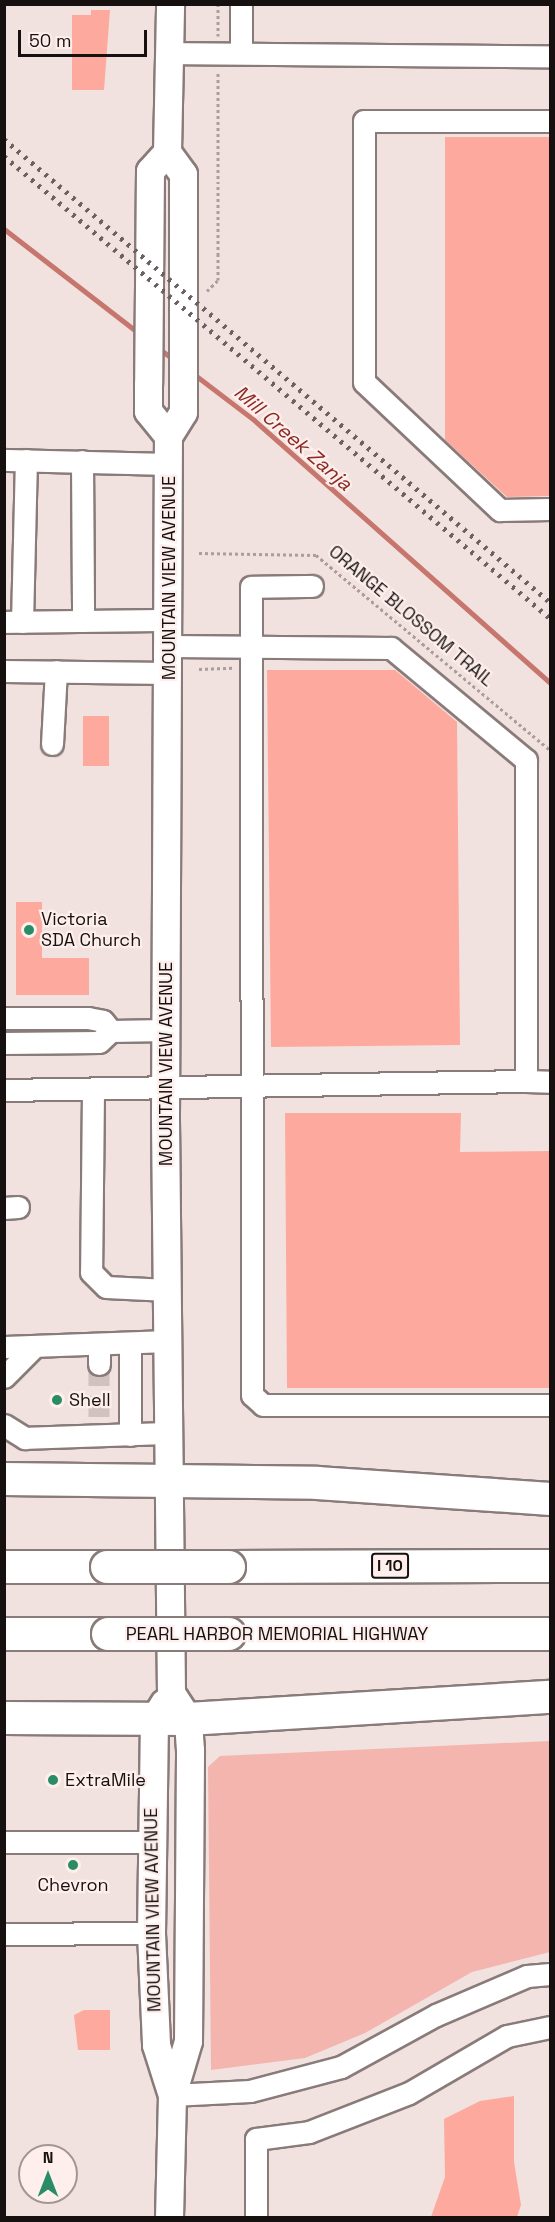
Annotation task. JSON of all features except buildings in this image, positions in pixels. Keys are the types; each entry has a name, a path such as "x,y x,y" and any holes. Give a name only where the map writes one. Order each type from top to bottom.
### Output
{"highway":[{"path":"4,1479 170,1480 550,1499"},
{"name":"I 10","path":"4,1567 550,1566"},
{"name":"PEARL HARBOR MEMORIAL HIGHWAY","path":"4,1634 550,1634"},
{"path":"4,1718 188,1719 550,1697"}],"main road":[{"path":"167,152 150,171 148,411 168,436 183,412 183,174 167,152 170,4"},
{"name":"MOUNTAIN VIEW AVENUE","path":"168,436 170,646 165,1091 171,1693"},
{"path":"154,1719 171,1693 188,1719"},
{"name":"MOUNTAIN VIEW AVENUE","path":"154,1719 151,1933 156,2045 172,2095"},
{"name":"MOUNTAIN VIEW AVENUE","path":"170,2217 172,2095 188,2041 188,1719"}],"street":[{"path":"240,53 241,4"},
{"path":"170,53 550,56"},
{"path":"550,121 364,121 364,382 501,510 550,509"},
{"path":"4,460 168,464"},
{"path":"26,460 14,622 83,621 170,646"},
{"path":"82,461 83,621"},
{"path":"312,586 251,587 252,1395 263,1405 550,1405"},
{"path":"4,671 56,671 170,646 391,648 525,760 526,1082"},
{"path":"52,744 56,671"},
{"path":"4,1018 88,1018 103,1021 111,1031"},
{"path":"4,1043 99,1042 111,1031 165,1030"},
{"path":"4,1090 165,1091 252,1087 550,1082"},
{"path":"93,1091 91,1272 106,1287 168,1290"},
{"path":"4,1347 35,1346 99,1354 130,1343 168,1341"},
{"path":"130,1343 130,1435"},
{"path":"4,1377 35,1346"},
{"path":"4,1425 25,1438 99,1431 130,1435 169,1433"},
{"path":"4,1842 152,1842"},
{"path":"4,1934 151,1933"},
{"path":"172,2095 250,2091 341,2067 436,2015 527,1976 550,1974"},
{"path":"256,2217 256,2139 309,2132 409,2092 507,2036 550,2027"}],"path":[{"path":"207,291 218,280 218,4"},
{"name":"ORANGE BLOSSOM TRAIL","path":"199,553 316,555 550,750"}],"shaded area":[{"path":"550,1741 550,1952 472,1972 365,2033 305,2058 211,2070 208,1767 220,1756"}],"waterway":[{"name":"Mill Creek Zanja","path":"4,229 140,334"},
{"name":"Mill Creek Zanja","path":"157,347 174,360"},
{"name":"Mill Creek Zanja","path":"191,372 254,420 550,683"}],"tunnel":[{"path":"99,1364 99,1426"}],"railway":[{"path":"4,139 550,602"},
{"path":"4,156 550,618"}],"place":[{"name":"Victoria SDA Church","path":"29,930"},
{"name":"Shell","path":"57,1400"},
{"name":"ExtraMile","path":"53,1780"},
{"name":"Chevron","path":"73,1865"}]}
